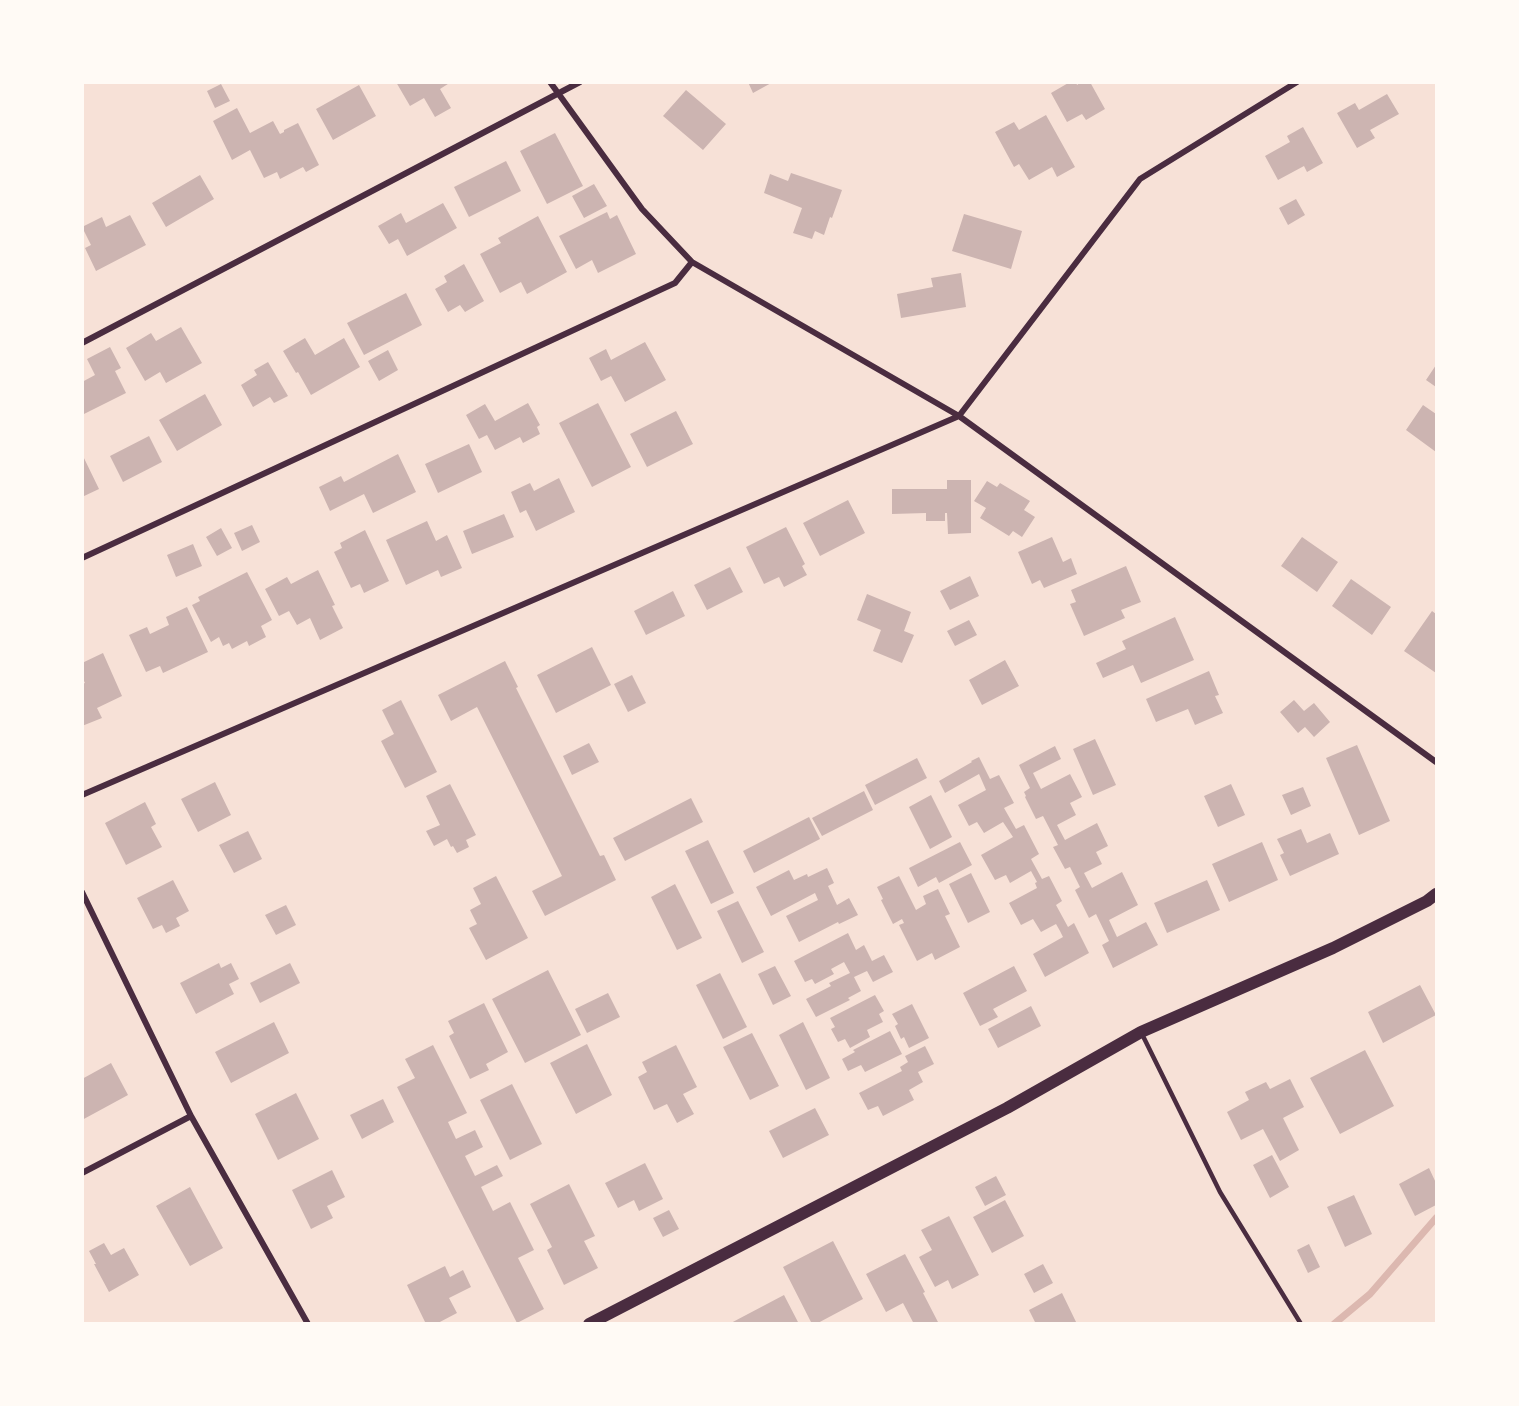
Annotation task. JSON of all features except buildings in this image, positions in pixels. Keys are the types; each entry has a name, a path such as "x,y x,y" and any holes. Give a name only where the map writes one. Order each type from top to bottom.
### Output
{"main road":[{"path":"589,1323 1007,1108 1142,1032 1333,948 1437,894"}],"street":[{"path":"550,82 642,209 692,262 959,416 1437,762"},
{"path":"82,343 580,82"},
{"path":"82,795 959,416 1140,179 1297,82"},
{"path":"82,558 675,283 692,262"},
{"path":"82,892 191,1116 308,1323"},
{"path":"82,1173 191,1116"}],"lane":[{"path":"1142,1032 1220,1192 1301,1323"}],"waterway":[{"path":"1334,1324 1370,1294 1436,1218"}]}
